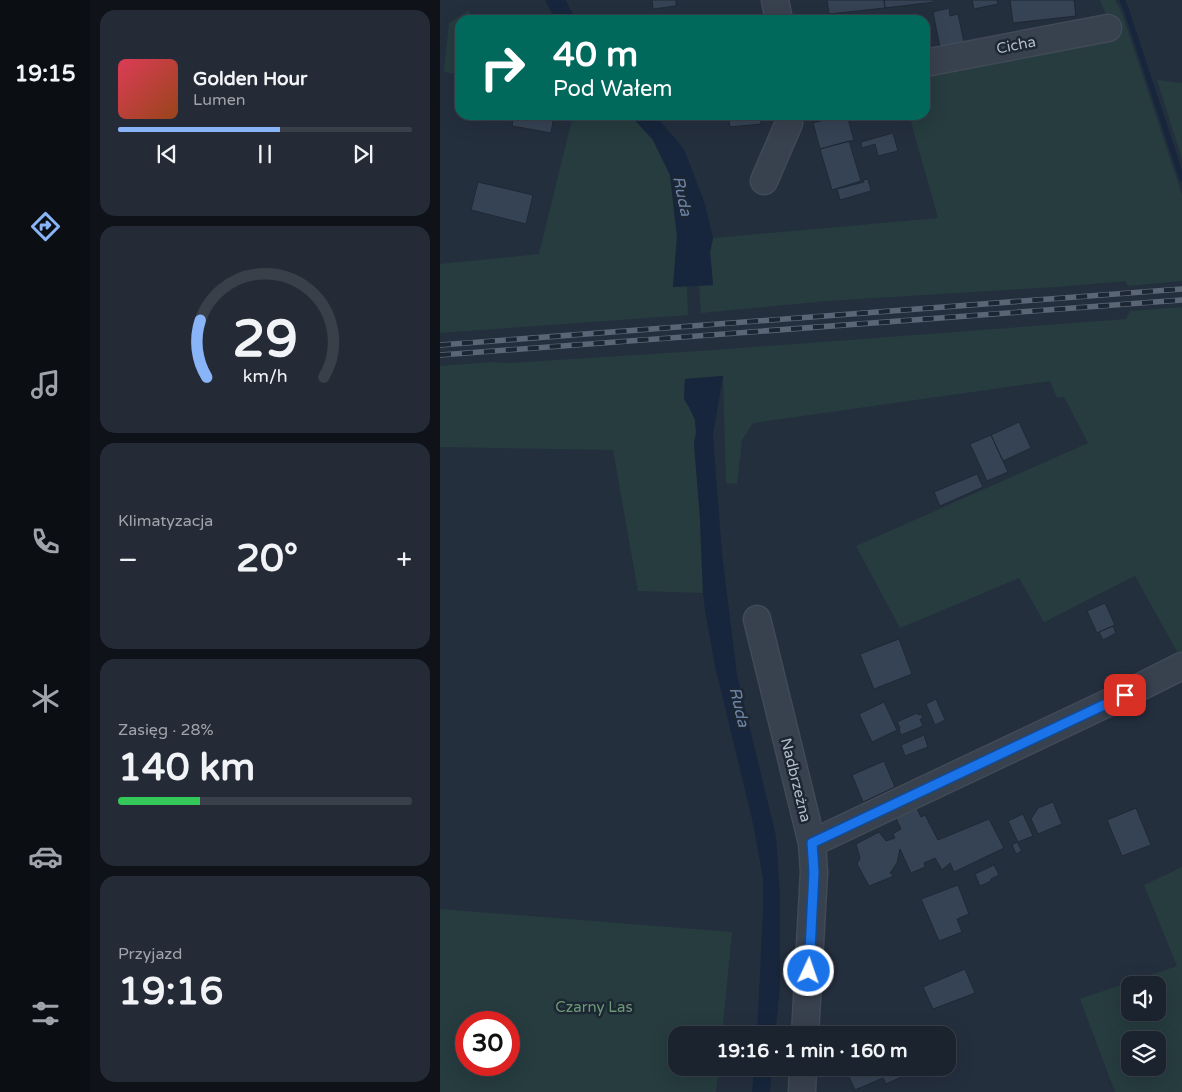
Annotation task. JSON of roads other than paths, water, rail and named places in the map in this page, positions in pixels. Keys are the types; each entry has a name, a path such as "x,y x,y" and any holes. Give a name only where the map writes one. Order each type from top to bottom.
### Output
{"street":[{"path":"775,0 778,15"},
{"name":"Cicha","path":"930,62 1108,28"},
{"path":"764,181 789,120"},
{"name":"Nadbrzeżna","path":"756,619 812,843 814,872 806,1026"},
{"path":"812,843 1102,707 1182,666"},
{"path":"802,1092 803,1076"}],"water":[{"path":"545,0 566,0 574,15 552,15"},
{"name":"Ruda","path":"635,120 659,120 684,149 705,204 713,238 710,252 713,285 673,287 677,237 670,175 653,140"},
{"name":"Ruda","path":"723,376 713,436 722,553 737,675 776,836 780,894 780,988 776,1026 757,1026 763,878 752,819 715,666 705,610 694,443 696,433 695,420 684,399 685,379"},
{"path":"753,1076 771,1076 770,1092 752,1092"}],"waterway":[{"path":"1122,0 1182,179"}],"railway":[{"path":"440,345 1182,289"},
{"path":"440,355 1182,300"}],"park label":[{"name":"Czarny Las","path":"594,1007"}]}
